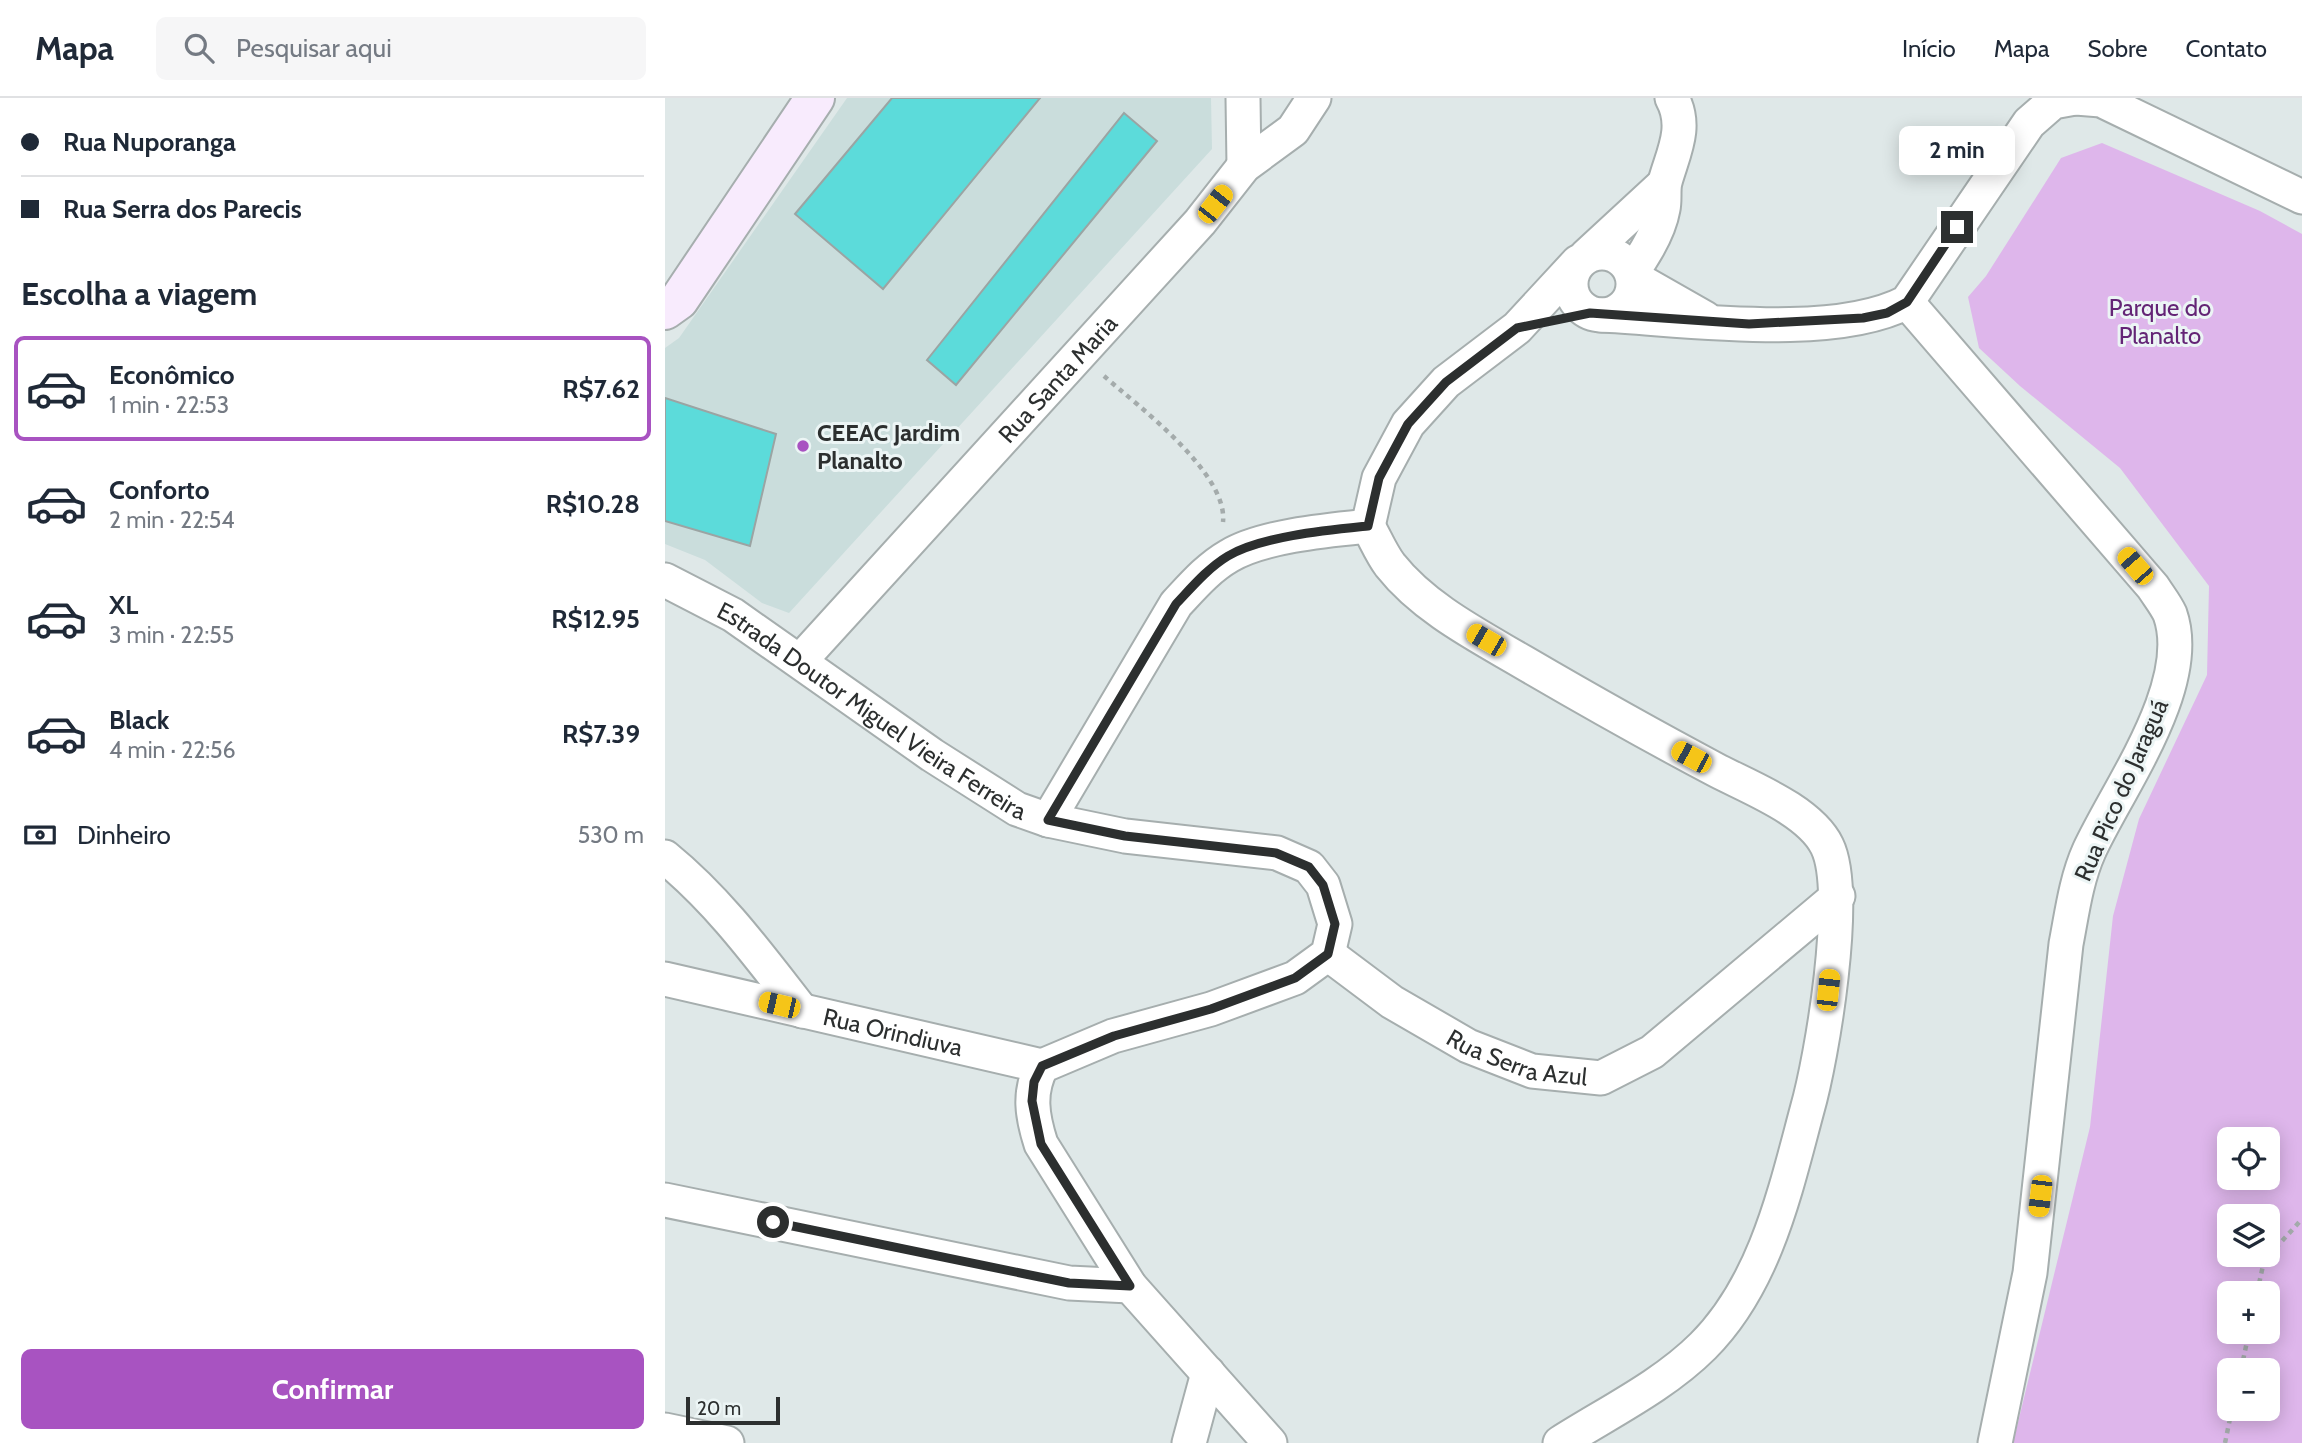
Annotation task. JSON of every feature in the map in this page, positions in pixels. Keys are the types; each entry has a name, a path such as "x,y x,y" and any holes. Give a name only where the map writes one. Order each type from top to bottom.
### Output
{"main road":[{"path":"665,310 679,300 815,98"}],"street":[{"path":"1243,98 1244,166"},
{"name":"Rua Santa Maria","path":"800,661 1200,222 1244,166 1293,130 1314,98"},
{"path":"1632,275 1657,231 1663,209 1664,184 1680,136 1678,109 1672,98"},
{"path":"1517,328 1595,314 1622,309 1634,289 1632,275 1626,263 1607,253 1582,259 1570,281 1575,300 1595,314 1787,324 1863,318 1887,313 1907,302 2029,123 2053,102 2075,98 2101,100 2302,197"},
{"path":"1560,1443 1654,1383 1700,1349 1718,1330 1762,1257 1789,1179 1814,1086 1823,1037 1838,896 1827,845 1801,816 1619,718 1464,627 1427,601 1390,565 1368,526 1379,478 1408,424 1446,382 1517,328 1582,259 1664,184"},
{"path":"1632,275 1710,320"},
{"name":"Rua Pico do Jaraguá","path":"1907,302 2153,587 2170,614 2173,644 2171,679 2155,724 2088,853 2075,891 2066,944 2030,1273 1995,1443"},
{"path":"1048,820 1176,604 1204,574 1230,555 1264,544 1325,531 1368,526"},
{"name":"Estrada Doutor Miguel Vieira Ferreira","path":"665,580 733,615 932,755 1017,809 1048,820 1125,836 1276,853 1309,867 1323,885 1335,924 1328,954"},
{"path":"665,857 692,878 731,919 802,1011"},
{"name":"Rua Serra Azul","path":"1328,954 1392,1002 1468,1046 1532,1072 1601,1078 1652,1052 1838,896"},
{"path":"1270,1443 1130,1286 1041,1144 1032,1101 1034,1082 1042,1066 1114,1036 1261,993 1295,978 1328,954"},
{"name":"Rua Orindiuva","path":"665,979 1042,1066"},
{"path":"665,1200 1069,1283 1130,1286"},
{"path":"1189,1443 1208,1373"},
{"path":"665,1430 727,1443"}],"path":[{"path":"1080,354 1183,446 1212,482 1224,519 1204,574"},
{"path":"2260,1281 2264,1261 2302,1219"},
{"path":"2225,1443 2230,1421"}],"shaded area":[{"name":"CEEAC Jardim Planalto","path":"847,98 1211,98 1212,149 789,613 762,603 705,560 665,544 665,348 679,338"}],"green space":[{"name":"Parque do Planalto","path":"2102,143 2260,211 2302,234 2302,1443 2013,1443 2090,1127 2113,916 2139,819 2207,675 2209,586 2120,468 2020,386 1979,348 1968,297 1986,276 2061,158"}],"building":[{"path":"892,98 1040,98 883,289 795,214"},
{"path":"1124,113 1157,141 956,385 927,360"},
{"path":"665,398 776,434 750,546 665,521"}],"place":[{"name":"CEEAC Jardim Planalto","path":"803,446"}],"route":[{"path":"773,1222 1069,1283 1130,1286 1041,1144 1032,1101 1034,1082 1042,1066 1114,1036 1261,993 1295,978 1328,954 1335,924 1323,885 1309,867 1276,853 1240,846 1125,836 1048,820 1176,604 1204,574 1230,555 1300,535 1368,526 1379,478 1408,424 1446,382 1517,328 1590,313 1749,324 1863,318 1887,313 1907,302 1957,227"}]}
